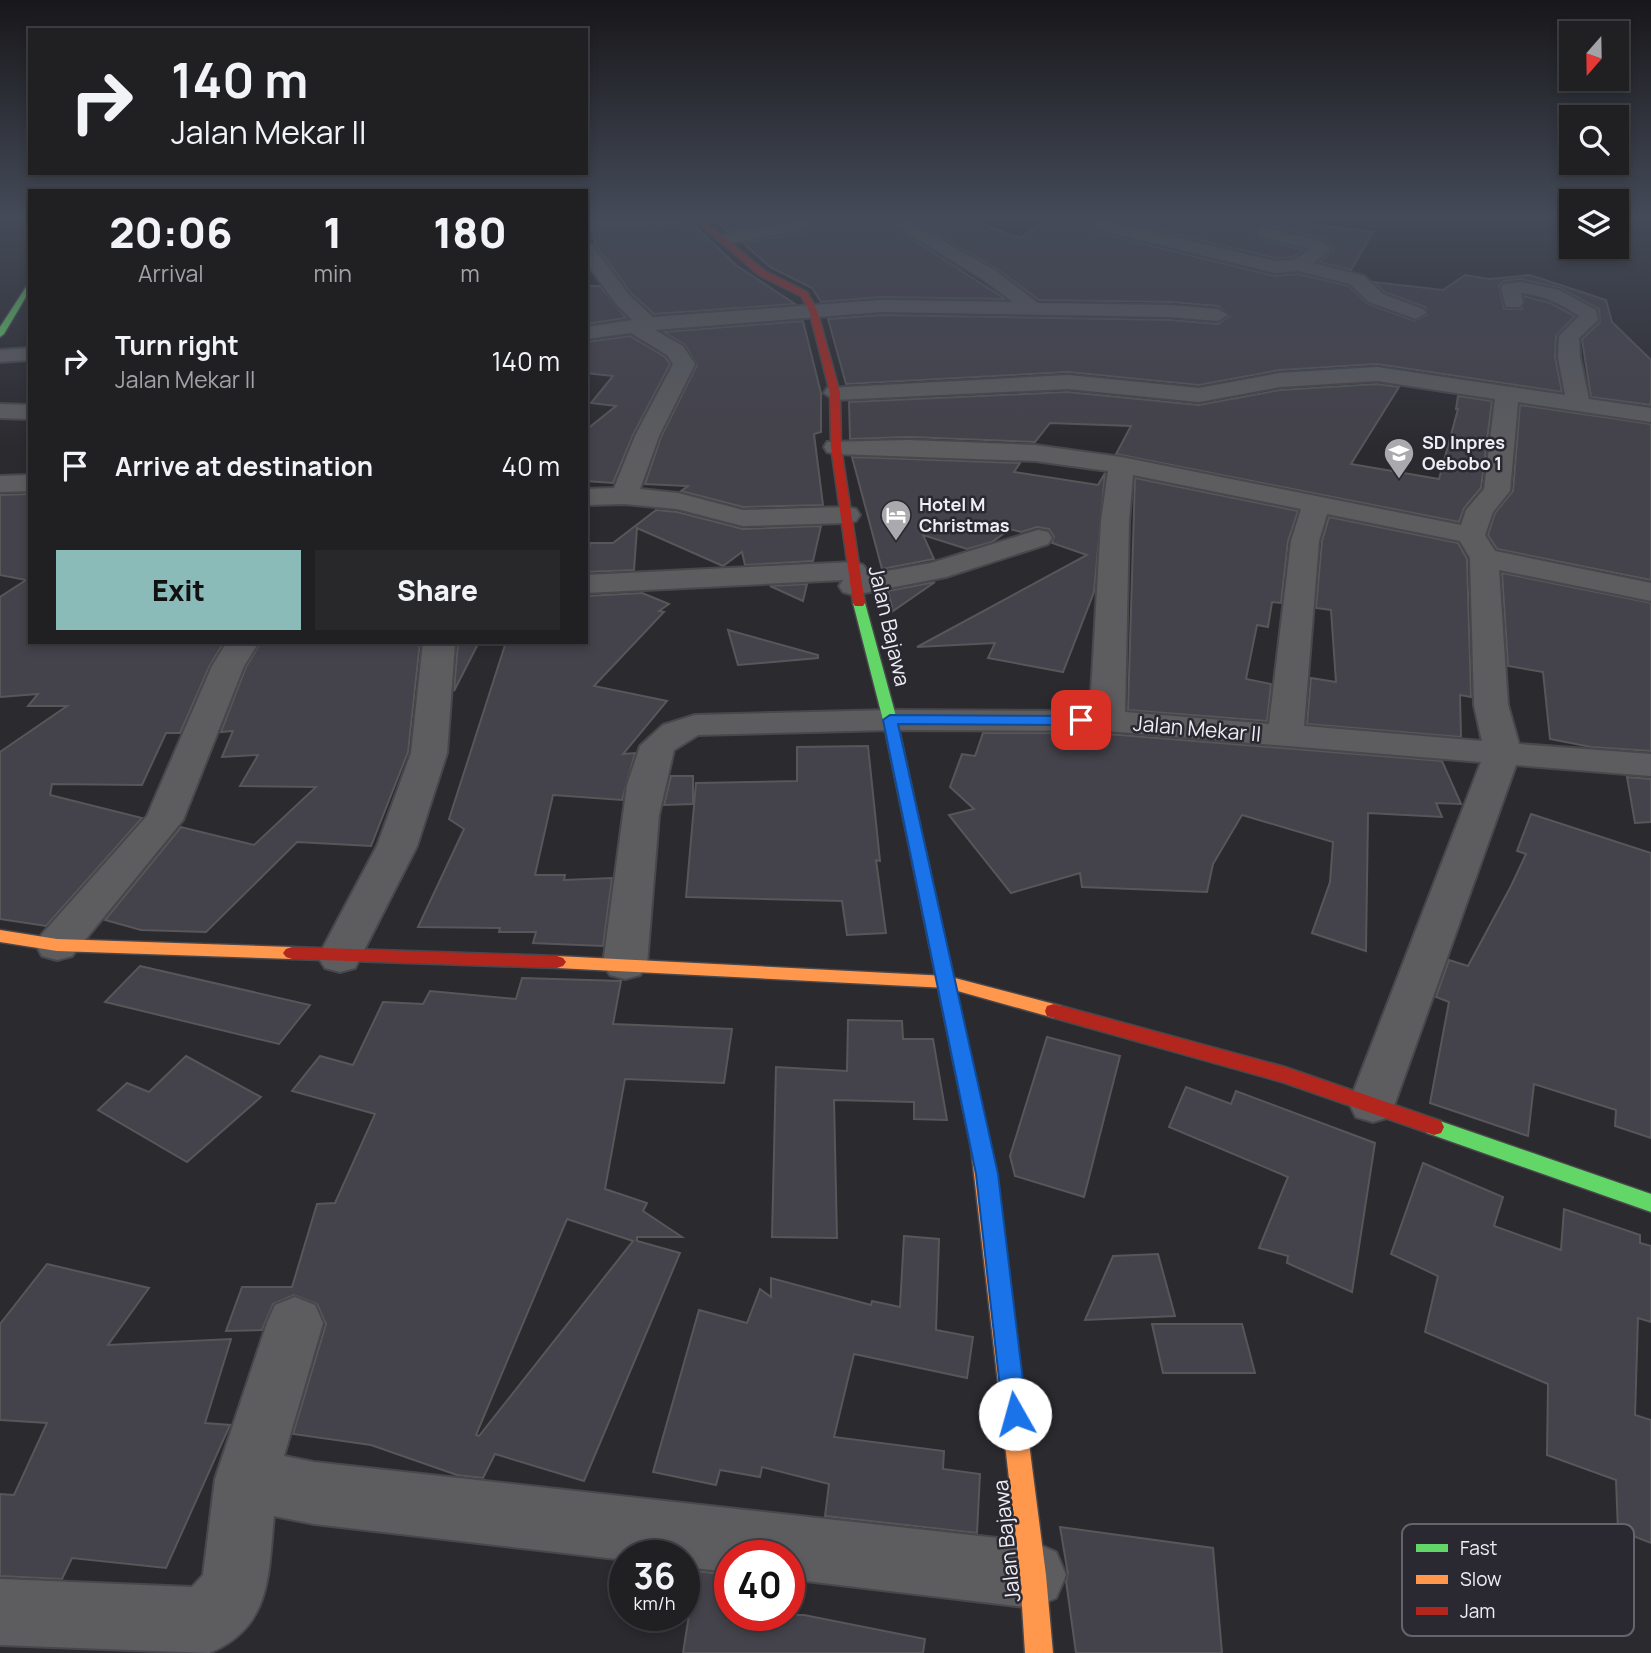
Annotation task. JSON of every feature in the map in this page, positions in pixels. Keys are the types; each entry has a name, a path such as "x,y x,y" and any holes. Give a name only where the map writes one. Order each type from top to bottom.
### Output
{"street":[{"path":"0,334 23,295"},
{"path":"619,295 641,325 675,351 684,364 647,436 624,496"},
{"path":"804,295 813,310"},
{"path":"1016,295 1034,309"},
{"path":"1373,295 1416,313"},
{"path":"1512,295 1513,303"},
{"path":"1551,295 1573,303 1589,314 1588,320 1569,336 1569,357 1579,405"},
{"path":"588,332 813,310 924,306 1218,315"},
{"name":"Jalan Bajawa","path":"813,310 835,393 836,447 853,578 890,720 987,1174 1033,1574 1039,1653"},
{"path":"1142,311 1149,336"},
{"path":"0,356 28,354"},
{"path":"835,393 1068,382 1199,396 1280,380 1377,374 1651,415"},
{"path":"1373,1103 1503,752 1491,705 1477,547 1480,510 1497,491 1507,394"},
{"path":"0,411 28,412"},
{"path":"836,447 1004,451 1121,465 1316,506 1651,592"},
{"path":"1107,721 1115,521 1121,465"},
{"path":"0,484 28,484"},
{"path":"588,498 624,496 678,501 743,518 846,515"},
{"path":"1284,737 1305,541 1316,506"},
{"path":"588,584 853,578 936,571 1038,538"},
{"path":"57,945 164,820 225,679 228,666 242,644"},
{"path":"340,957 397,846 429,753 439,644"},
{"name":"Jalan Mekar II","path":"625,964 645,783 656,748 668,736 695,725 890,720 1107,721 1651,765"},
{"path":"0,936 57,945 340,957 625,964 947,982 1097,1020 1373,1103 1651,1203"},
{"path":"0,1612 205,1621 234,1591 246,1479 295,1323"},
{"path":"246,1479 314,1493 1033,1574"}],"building":[{"path":"588,295 607,295 626,318 588,324"},
{"path":"633,295 782,295 795,304 654,314"},
{"path":"817,295 999,295 1005,299 881,297 821,302"},
{"path":"1032,295 1359,295 1368,304 1415,321 1427,315 1425,307 1393,295 1501,295 1504,309 1522,309 1524,296 1550,303 1575,316 1556,336 1555,357 1562,392 1377,364 1280,370 1199,385 1068,372 846,384 828,319 881,315 1170,320 1218,324 1230,316 1218,306 1170,302 1039,300"},
{"path":"1573,295 1591,295 1606,300 1612,322 1651,360 1651,405 1591,397 1582,339 1600,322 1599,309"},
{"path":"803,321 821,393 821,432 814,434 823,505 743,507 681,491 688,486 645,484 661,437 697,365 685,345 664,332"},
{"path":"630,336 665,357 670,364 633,435 613,483 588,481 588,428 616,406 591,403 613,376 588,373 588,342"},
{"path":"1377,384 1399,387 1351,464 1439,479 1458,409 1458,396 1492,401 1481,488 1464,508 1459,522 1116,454 1131,426 1050,423 1035,442 909,437 850,439 849,402 1068,392 1199,405 1280,390"},
{"path":"1520,405 1651,424 1651,580 1497,549 1488,535 1495,513 1513,491"},
{"path":"852,457 1020,463 1014,472 1098,485 1105,473 1094,592 1063,672 988,658 995,643 917,647 1087,555 1052,543 1054,537 1049,529 1037,527 1021,532 1010,529 992,542 967,549 923,535 934,559 882,569"},
{"path":"1135,478 1298,511 1288,541 1281,603 1272,602 1268,627 1257,625 1246,679 1271,684 1267,721 1128,710"},
{"path":"28,494 28,644 223,644 210,665 180,733 166,733 142,785 52,784 50,795 142,818 46,926 0,919 0,752 67,706 28,706 38,694 0,697 0,597 26,580 0,575 0,495"},
{"path":"656,510 677,512 743,529 821,526 813,561 745,565 742,552 723,566 637,528 634,570 588,572 590,543 613,543"},
{"path":"1329,517 1458,543 1467,559 1471,697 1460,695 1461,737 1307,724 1311,678 1336,682 1331,610 1316,608 1322,541"},
{"path":"1502,573 1651,603 1651,751 1591,747 1550,739 1543,672 1508,666"},
{"path":"935,582 893,611 888,591"},
{"path":"807,584 803,601 770,586"},
{"path":"642,593 669,604 659,611 664,612 594,686 667,701 623,754 635,753 622,800 553,795 535,875 565,875 564,880 612,878 603,946 533,943 536,932 499,932 500,928 418,927 464,829 449,819 505,644 588,644 588,596"},
{"path":"728,630 818,655 818,658 738,665"},
{"path":"260,644 420,644 408,752 371,846 297,842 206,932 141,930 105,920 181,827 254,845 316,787 240,786 258,755 222,757 233,731 221,732 246,667"},
{"path":"458,644 478,644 454,691"},
{"path":"983,733 1052,733 1107,742 1108,734 1442,761 1461,804 1436,803 1442,817 1368,813 1366,951 1312,933 1330,882 1333,842 1242,815 1213,864 1207,892 1082,887 1080,873 1011,893 949,815 974,809 950,787 962,754 975,756"},
{"path":"868,746 880,861 876,860 886,933 847,935 842,901 686,897 696,783 797,781 797,747"},
{"path":"671,776 693,776 693,804 664,805"},
{"path":"1627,777 1651,779 1651,822 1635,823"},
{"path":"1531,814 1651,853 1651,1138 1615,1126 1616,1110 1534,1084 1528,1136 1430,1103 1449,1002 1436,997 1449,960 1468,966 1511,886 1526,854 1517,851"},
{"path":"140,966 310,1005 279,1044 105,1002"},
{"path":"522,978 621,981 613,1024 732,1029 724,1083 625,1079 605,1189 647,1203 643,1211 682,1237 637,1237 637,1241 680,1253 584,1481 495,1454 483,1478 457,1475 371,1445 293,1434 326,1324 317,1304 294,1295 273,1304 262,1330 226,1331 242,1287 292,1287 317,1204 335,1203 375,1114 292,1091 320,1056 353,1065 383,1002 423,1004 430,991 516,999","holes":["567,1219 633,1241 479,1436 476,1435"]},
{"path":"848,1020 902,1021 903,1039 933,1039 947,1120 914,1119 914,1102 834,1100 837,1238 772,1237 776,1067 847,1071"},
{"path":"1047,1037 1120,1056 1084,1197 1015,1176 1010,1156"},
{"path":"186,1056 261,1097 187,1162 98,1110 127,1083 149,1092"},
{"path":"1186,1087 1231,1104 1236,1091 1375,1143 1352,1292 1287,1263 1288,1256 1259,1248 1288,1177 1169,1127"},
{"path":"1423,1163 1503,1197 1494,1226 1561,1250 1564,1209 1640,1235 1640,1243 1651,1246 1651,1322 1638,1318 1635,1415 1651,1420 1651,1543 1634,1536 1634,1524 1618,1524 1616,1480 1547,1455 1548,1384 1425,1332 1438,1276 1391,1254"},
{"path":"904,1236 939,1239 936,1330 973,1337 967,1378 854,1354 834,1437 944,1451 943,1469 980,1474 977,1533 825,1516 829,1484 762,1467 760,1477 720,1470 716,1485 653,1472 699,1310 747,1323 760,1289 771,1297 771,1278 871,1305 872,1301 900,1307"},
{"path":"1158,1254 1175,1316 1085,1320 1113,1256"},
{"path":"47,1264 149,1288 108,1345 231,1339 205,1423 230,1425 166,1568 72,1558 62,1579 0,1576 0,1494 14,1495 47,1423 0,1420 0,1324"},
{"path":"1152,1324 1242,1324 1255,1373 1163,1373"},
{"path":"1060,1527 1213,1548 1222,1653 1076,1653"},
{"path":"700,1571 714,1573 714,1631 805,1631 805,1615 925,1639 923,1653 683,1653 686,1631 700,1631"}],"traffic: fast":[{"path":"0,334 23,295"},
{"path":"859,603 890,720 981,1148"},
{"path":"1434,1127 1651,1203"}],"traffic: slow":[{"path":"0,936 57,945 292,953"},
{"path":"557,962 947,982 1054,1011"},
{"path":"981,1148 1033,1575 1039,1653"}],"traffic: jam":[{"path":"805,295 813,310 835,393 836,447 859,603"},
{"path":"292,953 557,962"},
{"path":"1054,1011 1285,1075 1434,1127"}],"place":[{"name":"SD Inpres Oebobo 1","path":"1399,480"},
{"name":"Hotel M Christmas","path":"896,542"}],"route":[{"path":"1015,1414 987,1174 890,720 1081,720"}]}
